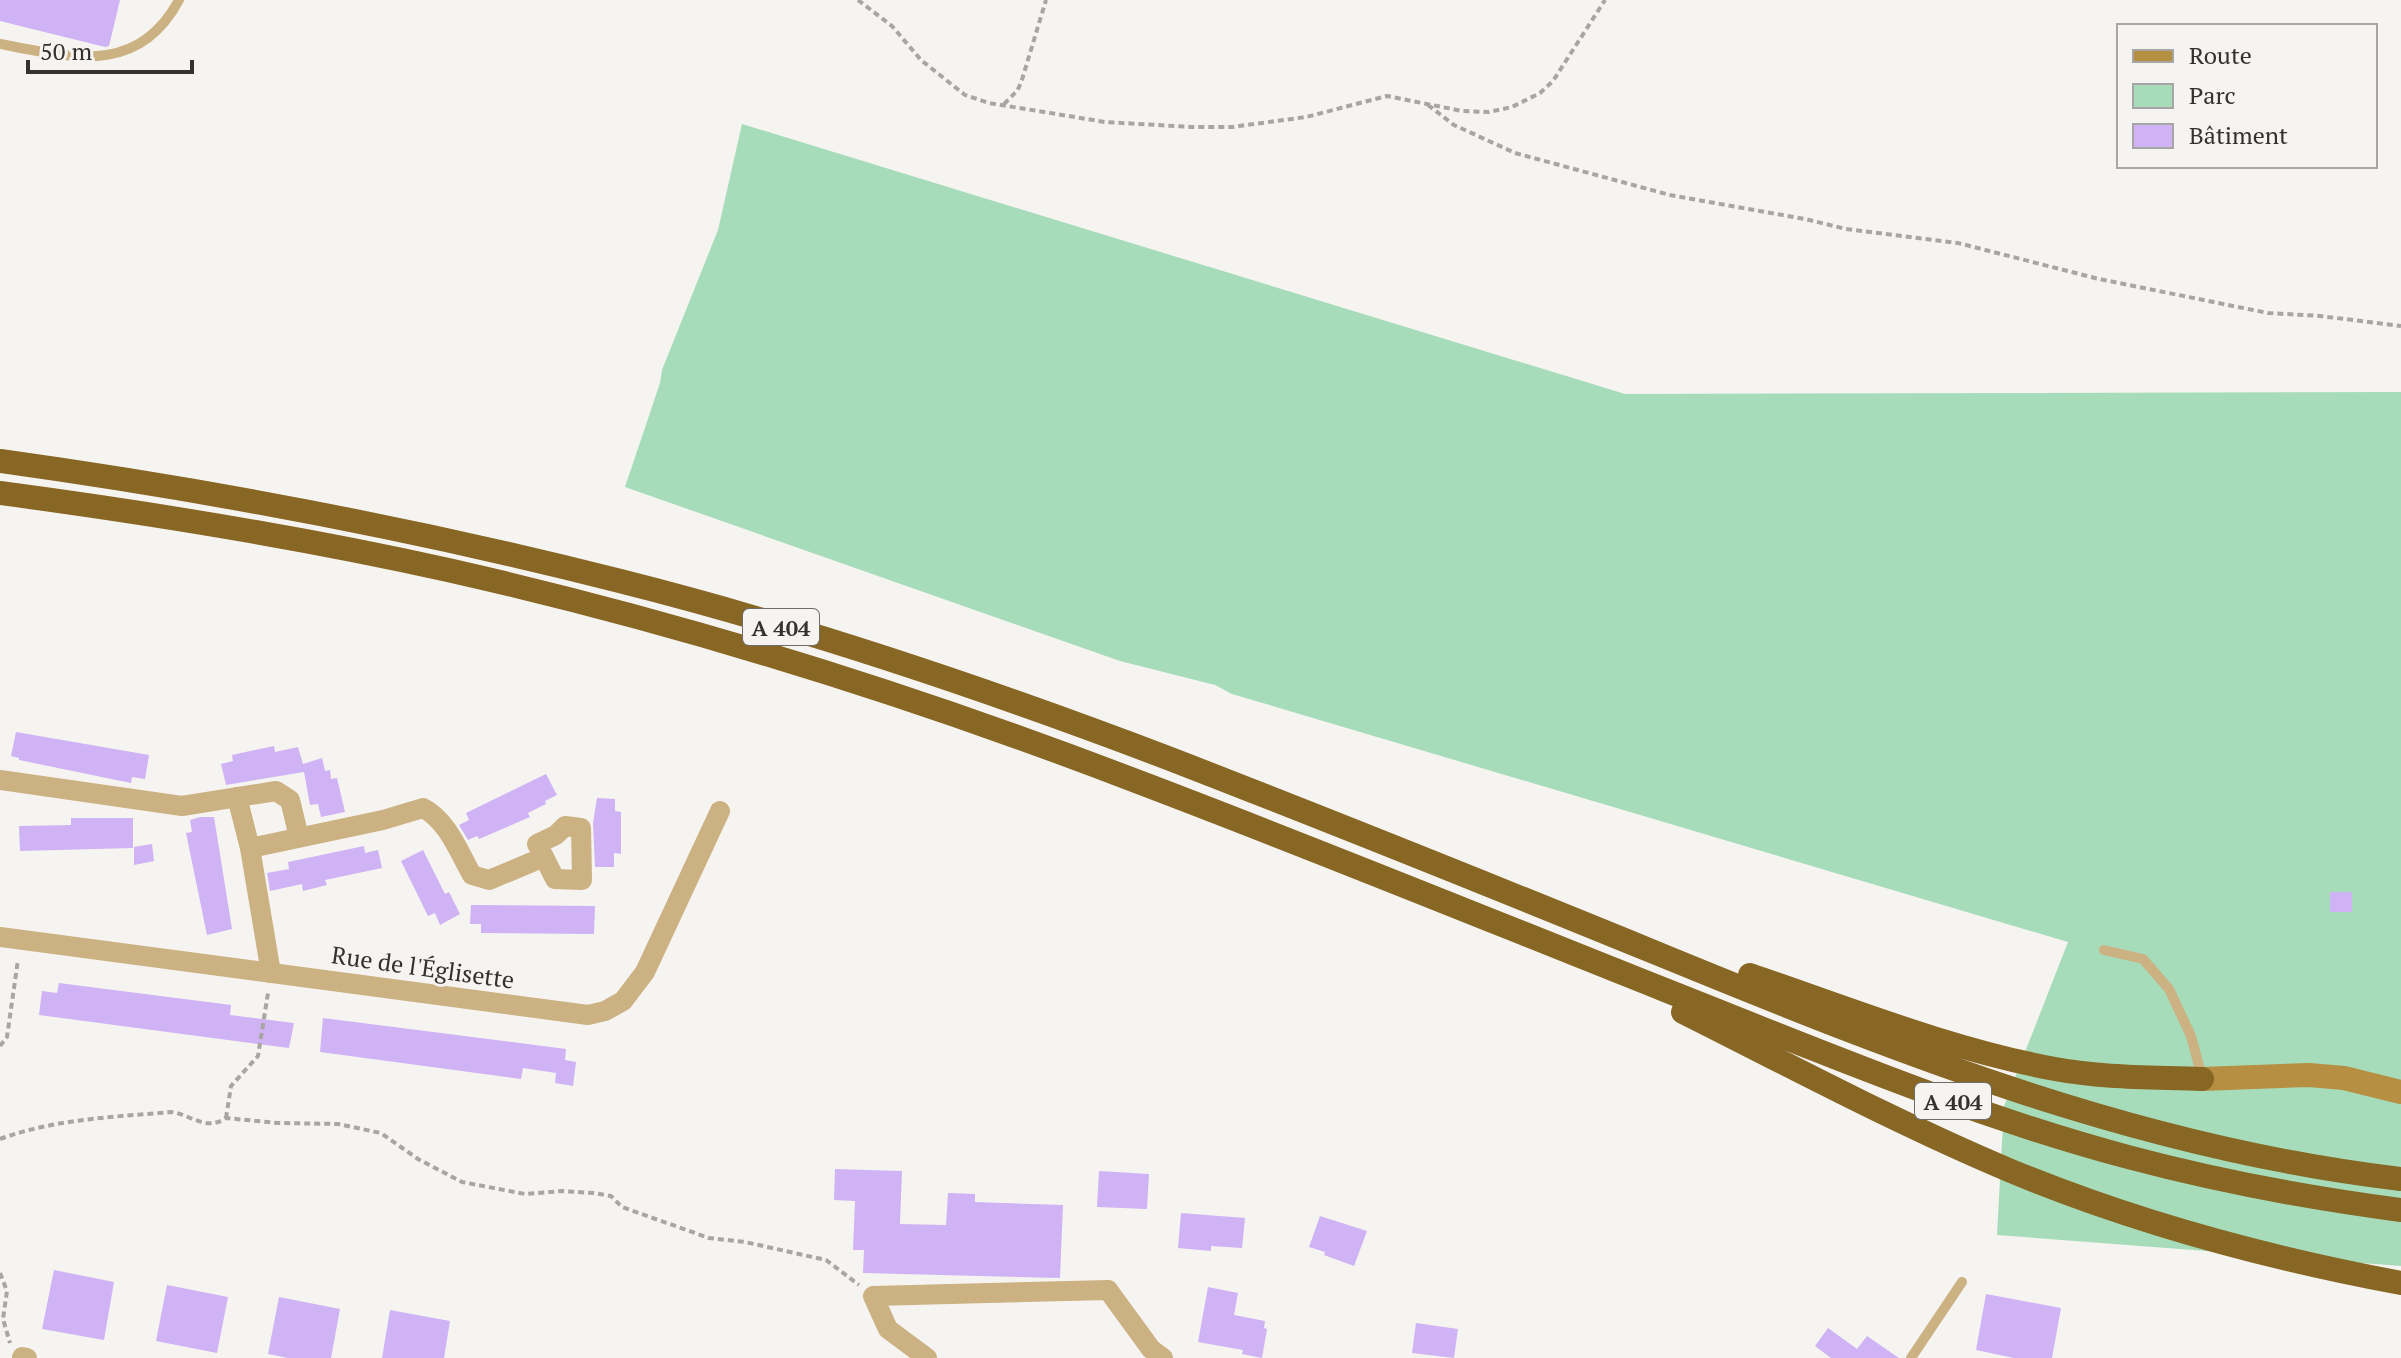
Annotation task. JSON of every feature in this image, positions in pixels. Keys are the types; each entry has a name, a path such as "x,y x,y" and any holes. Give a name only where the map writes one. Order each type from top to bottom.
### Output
{"highway":[{"name":"A 404","path":"0,461 157,483 323,513 493,550 715,607 924,671 1170,759 1785,1006 2057,1105 2127,1126 2260,1157 2401,1179"},
{"name":"A 404","path":"0,493 159,515 372,554 539,591 730,643 872,686 1010,733 1900,1081 2041,1131 2209,1177 2319,1199 2401,1210"},
{"path":"1531,902 1950,1043 2006,1058 2088,1073 2202,1079"},
{"path":"1523,933 2009,1170 2089,1201 2208,1240 2326,1269 2401,1283"}],"main road":[{"path":"2202,1079 2309,1075 2375,1084 2401,1092"}],"street":[{"path":"4,783 182,806 276,791 290,800 299,837"},
{"path":"237,797 250,848 271,973"},
{"path":"250,848 383,820 423,808 434,813 441,822 472,875 489,880 544,857"},
{"name":"Rue de l'Églisette","path":"0,937 588,1015 605,1011 623,1001 645,972 720,811"},
{"path":"927,1358 888,1329 873,1296 1108,1290 1151,1349 1163,1358"}],"lane":[{"path":"0,44 74,58 113,56 146,40 169,18 179,0"},
{"path":"2104,950 2143,959 2169,989 2191,1036 2202,1079"},
{"path":"1911,1358 1962,1282"}],"path":[{"path":"858,0 892,26 921,60 965,95 989,103 1105,122 1232,127 1306,117 1387,96 1462,111 1489,112 1527,101 1553,81 1605,0"},
{"path":"1003,105 1021,83 1046,0"},
{"path":"1428,105 1454,125 1515,153 1670,195 1846,229 1958,243 2099,279 2268,313 2401,326"},
{"path":"0,1046 7,1037 21,940"},
{"path":"0,1139 78,1120 171,1112 206,1124 221,1122 226,1118 231,1086 258,1056 271,973"},
{"path":"226,1118 338,1124 381,1133 418,1159 462,1182 525,1194 562,1191 611,1196 622,1207 709,1238 745,1242 826,1260 873,1296"},
{"path":"0,1273 7,1291 3,1319 11,1346 25,1358"}],"green space":[{"path":"742,124 1625,394 2401,392 2401,1266 1997,1235 2004,1106 2068,942 1232,694 1215,685 1120,661 625,487 662,370 718,230"}],"building":[{"path":"0,0 120,0 109,46 105,47 0,21"},
{"path":"16,732 149,755 145,779 132,777 131,783 19,760 11,756"},
{"path":"274,746 275,752 298,747 303,764 322,758 325,771 330,770 331,779 337,778 345,812 321,817 318,804 310,805 304,772 226,785 221,764 233,761 232,755"},
{"path":"546,774 557,795 528,813 530,817 479,839 477,836 468,840 459,825 469,820 466,813"},
{"path":"597,798 615,799 615,811 621,812 621,854 614,853 614,867 595,867 593,823"},
{"path":"214,817 232,929 207,935 186,833 192,832 190,820"},
{"path":"71,818 133,818 133,848 20,851 19,826 71,825"},
{"path":"152,844 154,861 134,865 134,847"},
{"path":"364,846 365,853 378,850 382,868 325,880 327,885 303,891 302,884 270,891 267,873 289,869 288,862"},
{"path":"423,850 445,894 449,892 460,914 440,925 435,913 428,916 401,861"},
{"path":"2330,892 2352,892 2352,912 2330,912"},
{"path":"471,905 595,906 594,934 481,933 481,924 470,924"},
{"path":"59,983 231,1005 230,1015 294,1023 289,1048 39,1015 42,991 57,993"},
{"path":"323,1018 566,1049 565,1060 576,1062 573,1086 555,1083 556,1073 523,1068 521,1079 320,1052"},
{"path":"835,1169 902,1171 900,1224 946,1225 948,1193 975,1194 975,1202 1063,1205 1060,1278 863,1273 864,1250 853,1250 855,1201 834,1200"},
{"path":"1099,1171 1149,1174 1147,1209 1097,1207"},
{"path":"1181,1213 1245,1218 1242,1248 1211,1246 1211,1251 1178,1248"},
{"path":"1320,1216 1367,1231 1354,1266 1309,1247"},
{"path":"54,1270 114,1282 104,1340 42,1329"},
{"path":"167,1285 228,1297 217,1353 156,1341"},
{"path":"1208,1287 1238,1293 1234,1315 1265,1321 1264,1328 1267,1329 1262,1358 1242,1354 1243,1350 1198,1342"},
{"path":"1986,1294 2061,1308 2052,1358 2014,1358 1976,1350"},
{"path":"279,1297 340,1309 331,1358 288,1358 268,1354"},
{"path":"390,1310 450,1321 444,1358 382,1358"},
{"path":"1416,1323 1458,1329 1454,1358 1412,1353"},
{"path":"1828,1328 1857,1349 1867,1336 1899,1358 1831,1358 1815,1346"}]}
